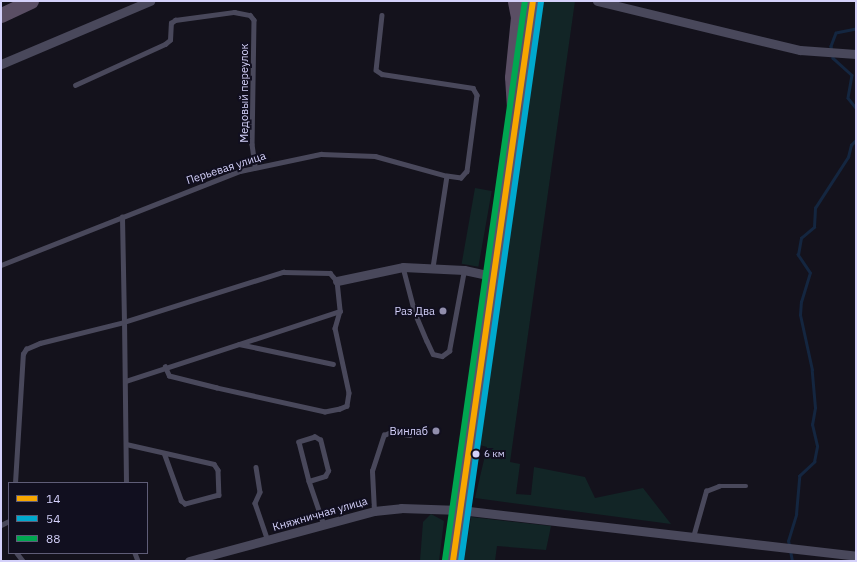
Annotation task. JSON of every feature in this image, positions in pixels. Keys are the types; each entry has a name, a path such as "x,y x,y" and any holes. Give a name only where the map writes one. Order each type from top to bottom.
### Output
{"highway":[{"path":"1,15 31,1"},
{"path":"515,1 518,17 512,77 515,123"}],"main road":[{"path":"453,561 492,276 533,1"}],"street":[{"path":"1,64 150,1"},
{"path":"597,1 800,50 825,53 856,54"},
{"path":"337,281 403,267 464,270 492,276"},
{"name":"Княжничная улица","path":"189,561 268,541 374,511 400,508 460,510 856,556"}],"lane":[{"name":"Медовый переулок","path":"75,85 165,44 170,40 171,24 175,20 234,12 250,15 254,20 252,144 255,166"},
{"path":"382,15 376,70 382,74 473,88 477,95 467,171 461,178 447,176 433,268"},
{"name":"Перьевая улица","path":"1,265 122,217 170,196 255,166 321,154 375,156 447,176"},
{"path":"122,217 126,381 126,482"},
{"path":"403,267 421,327 433,354 442,356 449,351 464,270"},
{"path":"15,482 21,361 26,349 124,322 283,272 330,273 337,281 340,311 335,328 349,393 347,406 325,412 169,376 165,367"},
{"path":"126,381 340,311"},
{"path":"239,344 334,364"},
{"path":"374,511 372,471 384,435 391,432 410,435"},
{"path":"310,481 325,476 328,471 320,440 314,437 299,442 310,481 324,525"},
{"path":"126,444 164,454 214,464 218,470 219,495 185,504 181,501 164,454"},
{"path":"256,467 260,492 255,503 268,541"},
{"path":"693,537 701,501 706,491 719,486 746,486"}],"green space":[{"path":"543,1 575,1 510,462 520,464 516,494 531,495 534,467 585,477 595,498 643,488 671,524 475,498 487,447 476,444"},
{"path":"475,188 492,191 478,267 462,264"},
{"path":"431,514 444,521 439,561 420,561 423,522"},
{"path":"471,517 551,526 546,550 497,546 495,561 464,561"}],"waterway":[{"path":"856,29 836,33 831,46 833,58 852,75 848,98 856,108"},
{"path":"792,561 788,541 796,514 799,476 814,462 817,446 812,425 815,408 812,370 800,315 801,302 810,273 798,255 801,238 814,227 815,208 848,157 851,145 856,140"}],"transit line":[{"name":"88","path":"445,560 525,1"},
{"name":"14","path":"453,561 533,1"},
{"name":"54","path":"461,561 541,2"}],"place":[{"name":"Раз Два","path":"443,311"},
{"name":"Винлаб","path":"436,431"},
{"name":"6 км","path":"476,454"}]}
